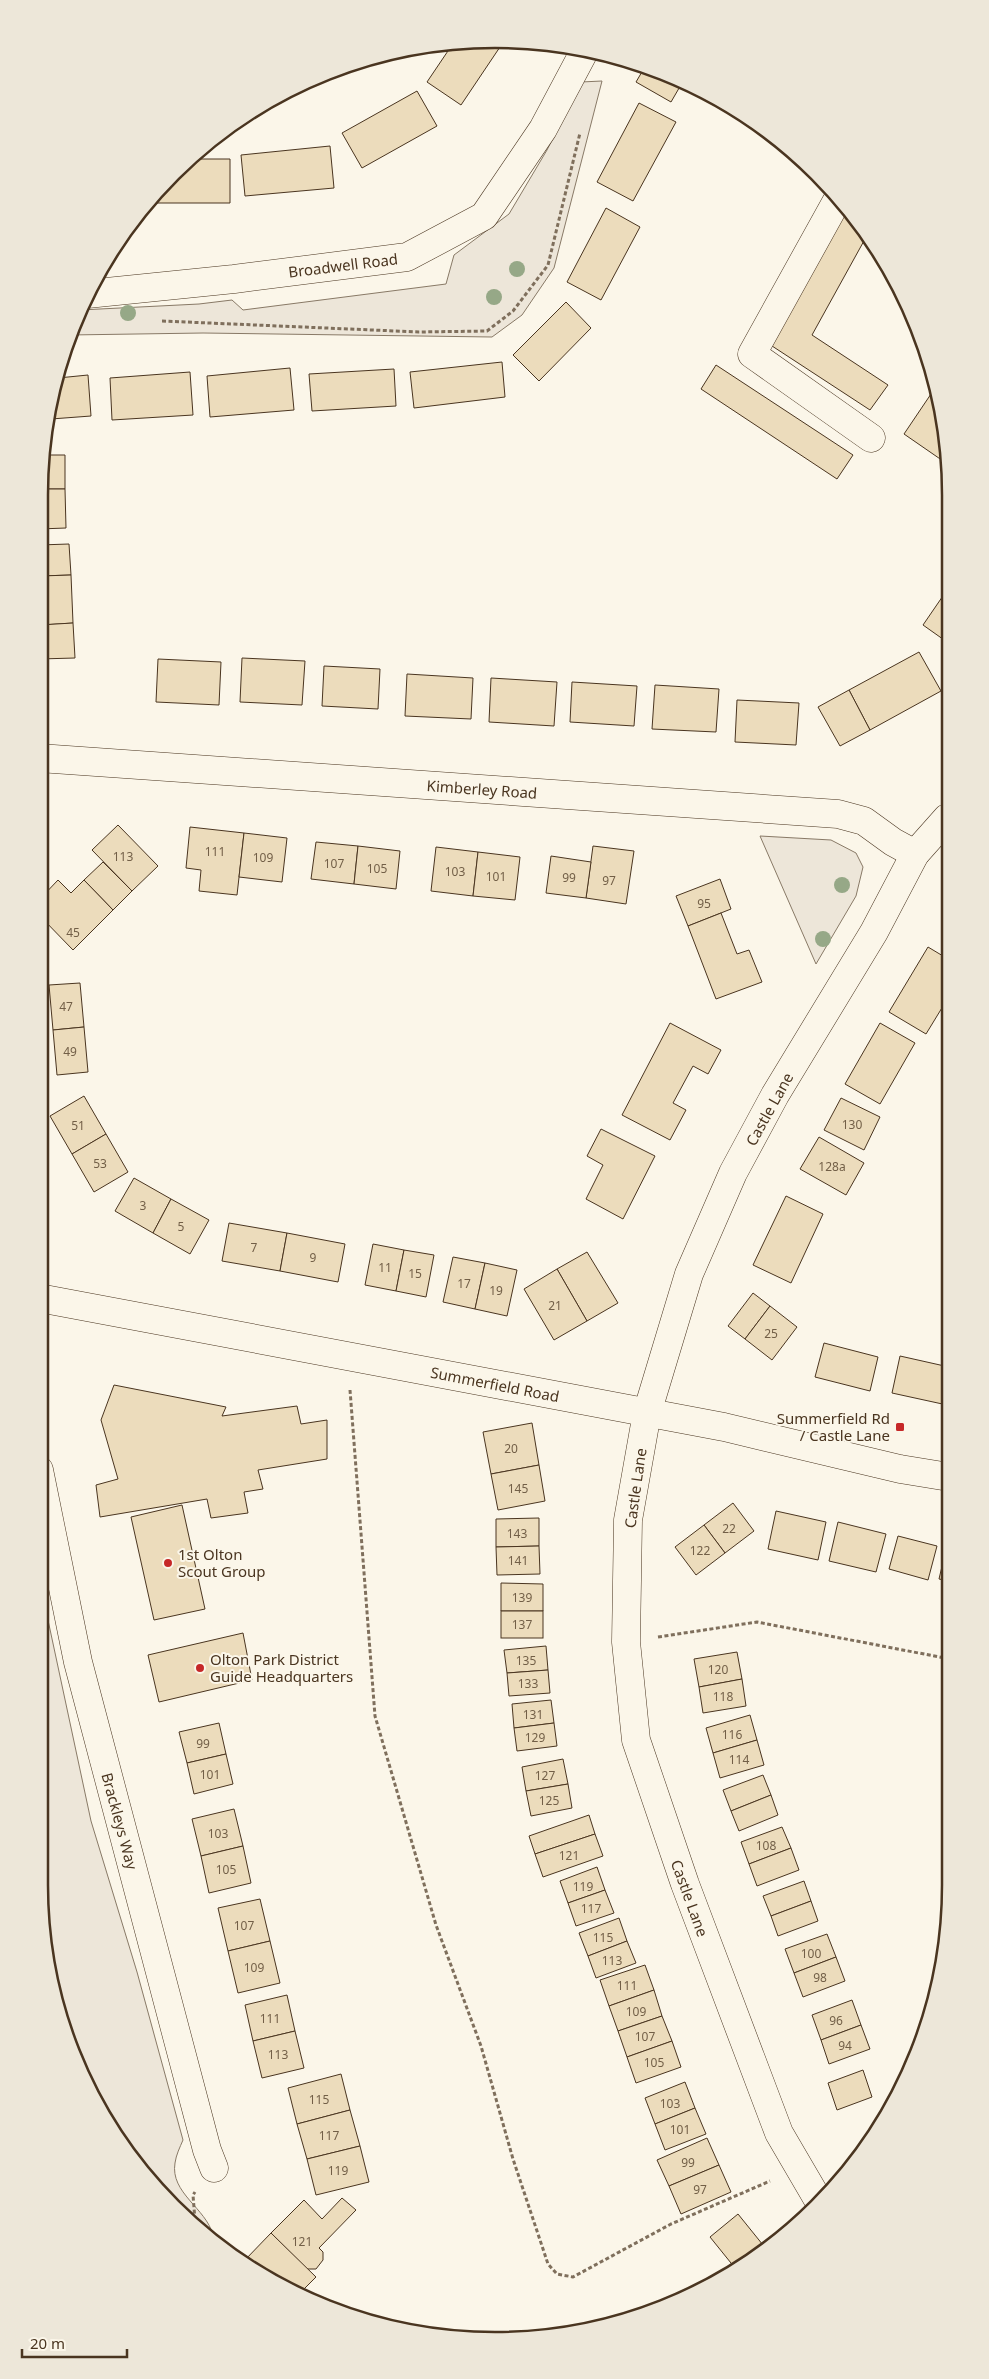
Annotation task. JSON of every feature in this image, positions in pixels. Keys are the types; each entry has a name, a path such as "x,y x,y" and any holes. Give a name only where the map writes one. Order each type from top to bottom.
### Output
{"street":[{"name":"Broadwell Road","path":"96,293 234,279 407,257 484,216 543,129 583,56"},
{"path":"835,205 752,354 871,438"},
{"name":"Kimberley Road","path":"48,759 838,814 864,821 893,842 915,854"},
{"name":"Castle Lane","path":"816,2196 779,2133 685,1884 636,1740 626,1642 628,1520 647,1413 689,1274 733,1173 775,1095 874,932 915,854 942,824"},
{"name":"Summerfield Road","path":"48,1300 724,1427 900,1469 942,1476"},
{"name":"Brackleys Way","path":"48,1514 78,1662 207,2150 214,2168"}],"path":[{"path":"348,1356 374,1716 436,1925 481,2046 513,2159 548,2264 557,2274 573,2277 671,2224 800,2168"},
{"path":"626,1642 757,1622 942,1657"}],"shaded area":[{"path":"602,81 554,268 522,315 492,337 203,333 77,335 88,310 199,304 232,300 243,310 446,284 454,255 509,214 547,150 581,82"},
{"path":"760,836 831,840 856,853 863,867 856,896 816,964"},
{"path":"48,1620 91,1821 137,1972 183,2140 175,2163 175,2174 183,2192 211,2230 178,2201 140,2157 123,2133 107,2108 82,2056 63,2000 56,1972 48,1914"}],"building":[{"path":"499,48 461,105 427,82 449,50"},
{"path":"642,72 679,88 671,102 636,82"},
{"path":"417,91 437,126 362,168 342,133"},
{"path":"639,103 676,122 633,201 597,182"},
{"path":"330,146 334,188 245,196 241,155"},
{"path":"199,159 230,159 230,203 156,203 178,178"},
{"path":"606,208 640,227 601,300 567,282"},
{"path":"844,216 863,242 812,335 888,385 870,410 769,344"},
{"path":"566,302 591,328 539,381 513,355"},
{"path":"502,362 505,397 414,408 410,372"},
{"path":"716,365 853,455 837,479 701,389"},
{"path":"290,368 294,410 210,417 207,376"},
{"path":"394,369 396,406 312,411 309,374"},
{"path":"190,372 193,415 112,420 110,378"},
{"path":"88,375 91,416 54,419 63,377"},
{"path":"930,395 940,459 904,434"},
{"path":"49,455 65,455 65,489 48,489"},
{"path":"48,489 65,489 66,528 48,529"},
{"path":"69,544 71,575 48,576 48,545"},
{"path":"71,575 73,623 48,625 48,576"},
{"path":"942,597 942,638 923,625"},
{"path":"73,623 75,658 48,659 48,624"},
{"path":"919,652 941,691 870,730 849,690"},
{"path":"242,658 305,661 302,705 240,702"},
{"path":"158,659 221,662 219,705 156,702"},
{"path":"324,666 380,669 378,709 322,706"},
{"path":"407,674 473,678 471,719 405,716"},
{"path":"491,678 557,682 554,726 489,722"},
{"path":"572,682 637,686 634,726 570,722"},
{"path":"655,685 719,689 716,732 652,729"},
{"path":"849,690 870,730 840,746 818,707"},
{"path":"737,700 799,703 796,745 735,742"},
{"path":"118,825 158,866 132,891 92,850"},
{"path":"190,827 244,833 237,895 199,891 201,870 186,868"},
{"path":"244,833 287,838 282,882 239,877"},
{"path":"316,842 358,846 354,884 311,879"},
{"path":"358,846 400,851 396,889 354,884"},
{"path":"593,846 634,851 626,904 586,898"},
{"path":"436,847 478,852 473,896 431,891"},
{"path":"478,852 520,857 515,900 473,896"},
{"path":"551,856 591,862 586,898 546,893"},
{"path":"103,862 132,891 113,910 84,880"},
{"path":"720,879 731,909 688,926 676,896"},
{"path":"58,880 71,893 84,880 113,910 73,950 48,924 48,891"},
{"path":"721,913 737,954 749,950 762,982 716,999 688,926"},
{"path":"928,947 942,955 942,1008 926,1034 889,1012"},
{"path":"80,983 84,1027 53,1030 49,985"},
{"path":"670,1023 721,1050 708,1074 693,1066 673,1103 686,1110 670,1140 622,1115"},
{"path":"880,1023 915,1043 880,1104 845,1084"},
{"path":"84,1027 88,1072 57,1075 53,1030"},
{"path":"84,1096 106,1134 72,1154 50,1116"},
{"path":"841,1098 880,1117 864,1150 824,1130"},
{"path":"601,1129 655,1156 623,1219 586,1199 603,1165 587,1156"},
{"path":"106,1134 128,1172 94,1192 72,1154"},
{"path":"819,1137 864,1163 846,1195 800,1169"},
{"path":"134,1178 171,1199 153,1233 115,1211"},
{"path":"786,1196 823,1214 791,1283 753,1265"},
{"path":"171,1199 209,1220 190,1254 153,1233"},
{"path":"229,1223 287,1233 280,1271 222,1261"},
{"path":"287,1233 345,1244 338,1282 280,1271"},
{"path":"373,1244 404,1250 396,1291 365,1285"},
{"path":"404,1250 434,1255 426,1297 396,1291"},
{"path":"587,1252 618,1303 587,1321 557,1269"},
{"path":"453,1257 485,1263 475,1309 443,1302"},
{"path":"485,1263 517,1270 507,1316 475,1309"},
{"path":"557,1269 587,1321 554,1340 524,1289"},
{"path":"753,1293 770,1306 745,1339 728,1326"},
{"path":"770,1306 797,1327 772,1360 745,1339"},
{"path":"824,1343 878,1357 870,1391 815,1377"},
{"path":"900,1356 942,1365 942,1404 892,1393"},
{"path":"114,1385 226,1407 222,1416 297,1406 301,1424 327,1420 327,1459 258,1470 263,1489 244,1492 248,1513 211,1518 207,1499 100,1517 96,1485 118,1479 101,1420"},
{"path":"532,1423 539,1465 491,1474 483,1432"},
{"path":"539,1465 545,1501 498,1510 491,1474"},
{"path":"733,1503 754,1531 725,1553 704,1525"},
{"name":"1st Olton Scout Group","path":"182,1505 205,1609 154,1620 131,1517"},
{"path":"776,1511 826,1522 818,1560 768,1549"},
{"path":"539,1518 539,1546 496,1547 496,1519"},
{"path":"838,1522 886,1534 876,1572 829,1561"},
{"path":"704,1525 725,1553 696,1575 675,1547"},
{"path":"898,1536 937,1546 928,1580 889,1569"},
{"path":"539,1546 540,1574 497,1575 496,1547"},
{"path":"942,1566 942,1580 939,1579"},
{"path":"501,1583 543,1584 543,1611 501,1611"},
{"path":"501,1611 543,1611 543,1638 501,1638"},
{"name":"Olton Park District Guide Headquarters","path":"243,1633 252,1680 159,1702 148,1655"},
{"path":"546,1646 548,1670 507,1673 504,1650"},
{"path":"737,1652 742,1679 699,1687 694,1659"},
{"path":"548,1670 550,1693 509,1696 507,1673"},
{"path":"742,1679 746,1706 703,1713 699,1687"},
{"path":"551,1700 554,1723 514,1728 512,1704"},
{"path":"750,1715 757,1740 713,1753 706,1728"},
{"path":"219,1723 226,1754 187,1763 179,1732"},
{"path":"554,1723 557,1746 517,1751 514,1728"},
{"path":"757,1740 764,1765 720,1778 713,1753"},
{"path":"226,1754 233,1784 194,1794 187,1763"},
{"path":"563,1759 568,1784 526,1791 522,1767"},
{"path":"763,1775 771,1795 731,1811 723,1790"},
{"path":"568,1784 572,1808 531,1816 526,1791"},
{"path":"771,1795 778,1815 739,1831 731,1811"},
{"path":"234,1809 243,1846 201,1856 192,1819"},
{"path":"589,1815 595,1834 535,1854 529,1836"},
{"path":"782,1827 791,1848 749,1864 741,1842"},
{"path":"595,1834 603,1856 543,1877 535,1854"},
{"path":"243,1846 251,1883 209,1893 201,1856"},
{"path":"791,1848 799,1870 757,1886 749,1864"},
{"path":"597,1867 605,1890 568,1903 560,1881"},
{"path":"804,1881 811,1901 771,1916 763,1896"},
{"path":"605,1890 614,1913 576,1926 568,1903"},
{"path":"260,1899 270,1941 228,1951 218,1908"},
{"path":"811,1901 818,1921 778,1936 771,1916"},
{"path":"619,1918 627,1941 588,1956 579,1933"},
{"path":"827,1934 836,1957 794,1973 785,1949"},
{"path":"270,1941 280,1983 238,1993 228,1951"},
{"path":"627,1941 636,1963 596,1978 588,1956"},
{"path":"836,1957 845,1981 803,1997 794,1973"},
{"path":"645,1965 654,1990 609,2006 600,1980"},
{"path":"654,1990 662,2016 618,2031 609,2006"},
{"path":"287,1995 295,2031 253,2041 245,2005"},
{"path":"852,2000 861,2025 821,2040 812,2015"},
{"path":"662,2016 672,2041 627,2057 618,2031"},
{"path":"861,2025 870,2049 829,2064 821,2040"},
{"path":"295,2031 304,2068 262,2078 253,2041"},
{"path":"672,2041 681,2067 636,2083 627,2057"},
{"path":"863,2070 872,2097 837,2110 828,2083"},
{"path":"341,2074 350,2110 297,2124 288,2088"},
{"path":"685,2082 695,2108 655,2124 645,2098"},
{"path":"695,2108 706,2134 665,2150 655,2124"},
{"path":"350,2110 360,2146 307,2159 297,2124"},
{"path":"707,2138 719,2165 669,2186 657,2160"},
{"path":"360,2146 369,2182 316,2195 307,2159"},
{"path":"719,2165 731,2192 681,2214 669,2186"},
{"path":"342,2198 356,2210 319,2248 323,2252 323,2260 316,2269 307,2269 271,2233 304,2200 322,2219"},
{"path":"738,2214 761,2243 731,2263 710,2237"},
{"path":"271,2233 316,2277 305,2288 271,2272 248,2257"}],"place":[{"name":"Summerfield Rd / Castle Lane","path":"900,1427"},
{"name":"1st Olton Scout Group","path":"168,1563"},
{"name":"Olton Park District Guide Headquarters","path":"200,1668"}]}
